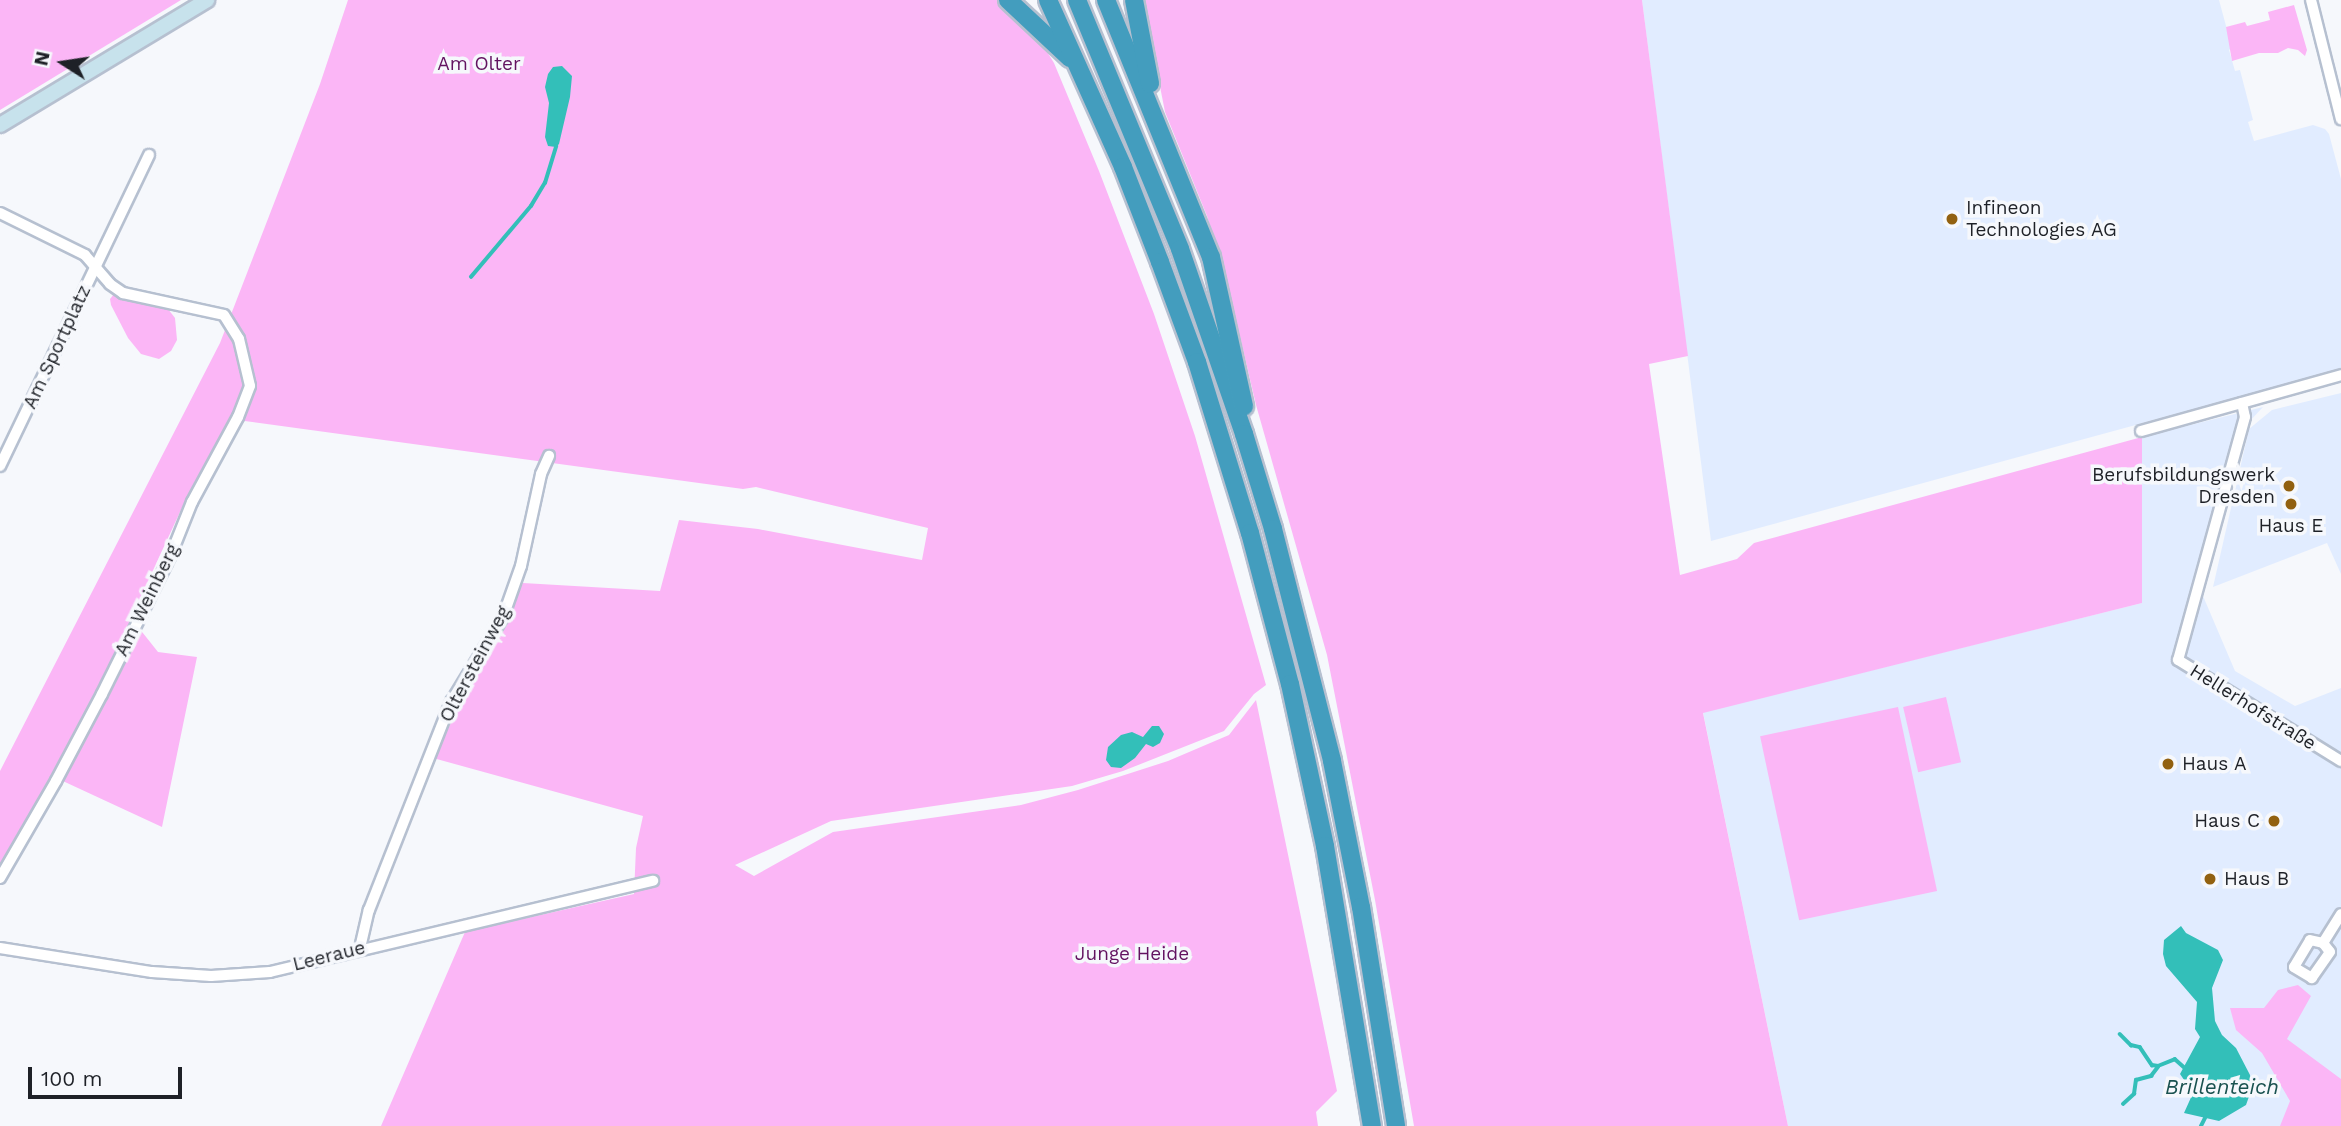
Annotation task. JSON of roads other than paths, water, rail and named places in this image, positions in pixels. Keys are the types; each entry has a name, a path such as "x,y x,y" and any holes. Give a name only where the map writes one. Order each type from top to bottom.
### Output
{"highway":[{"path":"1008,0 1078,66"},
{"path":"1048,0 1123,167 1160,262 1197,362 1256,556 1290,684 1325,846 1372,1126"},
{"path":"1077,0 1180,249 1244,434 1290,592 1332,761 1361,907 1396,1126"},
{"path":"1106,0 1200,227 1221,295 1244,402 1244,434"},
{"path":"1134,0 1159,124"}],"main road":[{"path":"0,125 204,1"}],"street":[{"path":"2311,0 2341,120"},
{"name":"Am Sportplatz","path":"0,466 149,155"},
{"name":"Am Sportplatz","path":"0,213 85,255 110,284 123,293 223,315"},
{"name":"Am Weinberg","path":"0,878 57,781 102,694 170,557 192,502 245,402 250,386 239,339 223,315"},
{"path":"2141,432 2341,375"},
{"name":"Hellerhofstraße","path":"2242,403 2245,417 2178,660 2341,761"},
{"name":"Oltersteinweg","path":"360,948 373,900 451,702 503,617 521,566 541,474 549,456"},
{"name":"Leeraue","path":"0,948 152,972 211,976 270,972 360,948 653,881"},
{"path":"2323,943 2341,914"}],"water":[{"path":"562,66 572,76 570,97 556,147 548,146 545,137 549,103 545,87 553,67"},
{"path":"1152,726 1159,726 1164,734 1160,743 1153,747 1146,744 1135,758 1121,768 1111,767 1106,760 1108,747 1121,735 1132,732 1143,737"},
{"name":"Brillenteich","path":"2181,926 2186,933 2218,950 2223,960 2212,988 2215,1021 2222,1035 2236,1048 2250,1075 2252,1088 2246,1105 2219,1121 2184,1113 2193,1093 2180,1074 2200,1037 2195,1029 2197,1002 2166,966 2163,954 2164,940"}],"waterway":[{"path":"471,277 531,206 545,183 556,147"},
{"path":"2120,1034 2131,1045 2140,1047 2152,1065 2158,1066 2175,1059 2184,1067"},
{"path":"2123,1104 2134,1094 2136,1080 2151,1076 2158,1067"},
{"path":"2201,1126 2205,1118"}],"place":[{"name":"Infineon Technologies AG","path":"1952,219"},
{"name":"Berufsbildungswerk Dresden","path":"2289,486"},
{"name":"Haus E","path":"2291,504"},
{"name":"Haus A","path":"2168,764"},
{"name":"Haus C","path":"2274,821"},
{"name":"Haus B","path":"2210,879"}],"park label":[{"name":"Am Olter","path":"479,64"},
{"name":"Junge Heide","path":"1132,954"}]}
